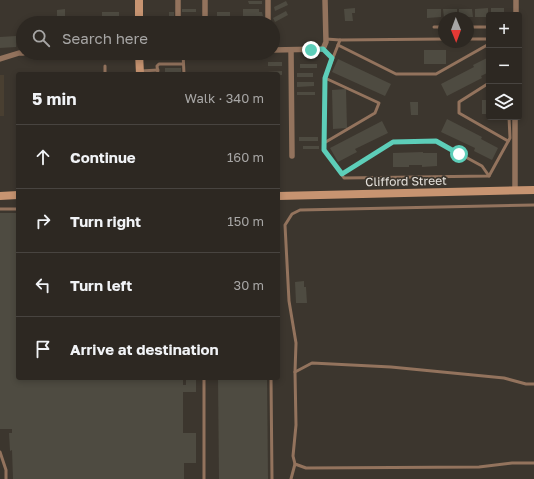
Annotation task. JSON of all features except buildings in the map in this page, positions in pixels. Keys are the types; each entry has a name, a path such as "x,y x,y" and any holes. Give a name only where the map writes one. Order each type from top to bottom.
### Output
{"main road":[{"path":"139,0 139,16"},
{"path":"139,60 140,72"},
{"name":"Clifford Street","path":"280,196 534,190"},
{"path":"0,196 16,195"}],"street":[{"path":"178,0 178,16"},
{"path":"204,0 205,16"},
{"path":"268,0 268,16"},
{"path":"280,50 323,49 326,39 325,0"},
{"path":"516,0 516,12"},
{"path":"291,50 292,156"},
{"path":"0,59 16,54"},
{"path":"514,120 511,139 515,190"}],"lane":[{"path":"474,27 486,27"},
{"path":"326,39 438,39"},
{"path":"474,39 486,39"},
{"path":"340,40 325,78 324,150 344,178 489,176"},
{"path":"338,44 396,74 436,74 486,45"},
{"path":"323,49 332,58"},
{"path":"183,60 184,72"},
{"path":"158,72 159,64 183,64"},
{"path":"104,66 105,72"},
{"path":"324,143 376,113 379,103 325,78"},
{"path":"487,84 459,102 459,113 511,139"},
{"path":"489,176 511,139 509,120"},
{"path":"342,174 393,142 436,141 482,166 489,176"},
{"path":"291,479 295,464 293,456 296,425 296,343 289,301 285,224 292,214 300,210 534,205"},
{"path":"0,209 16,209"},
{"path":"295,372 312,363 320,363 391,367 504,378 526,384 534,384"},
{"path":"204,380 204,479"},
{"path":"270,380 272,479"},
{"path":"0,452 6,470 6,479"},
{"path":"295,464 306,468 479,467 512,463 534,463"}],"shaded area":[{"path":"0,75 4,75 4,116 0,116"}],"route":[{"path":"311,50 323,49 332,58 325,78 324,150 342,174 393,142 436,141 459,154"}]}
